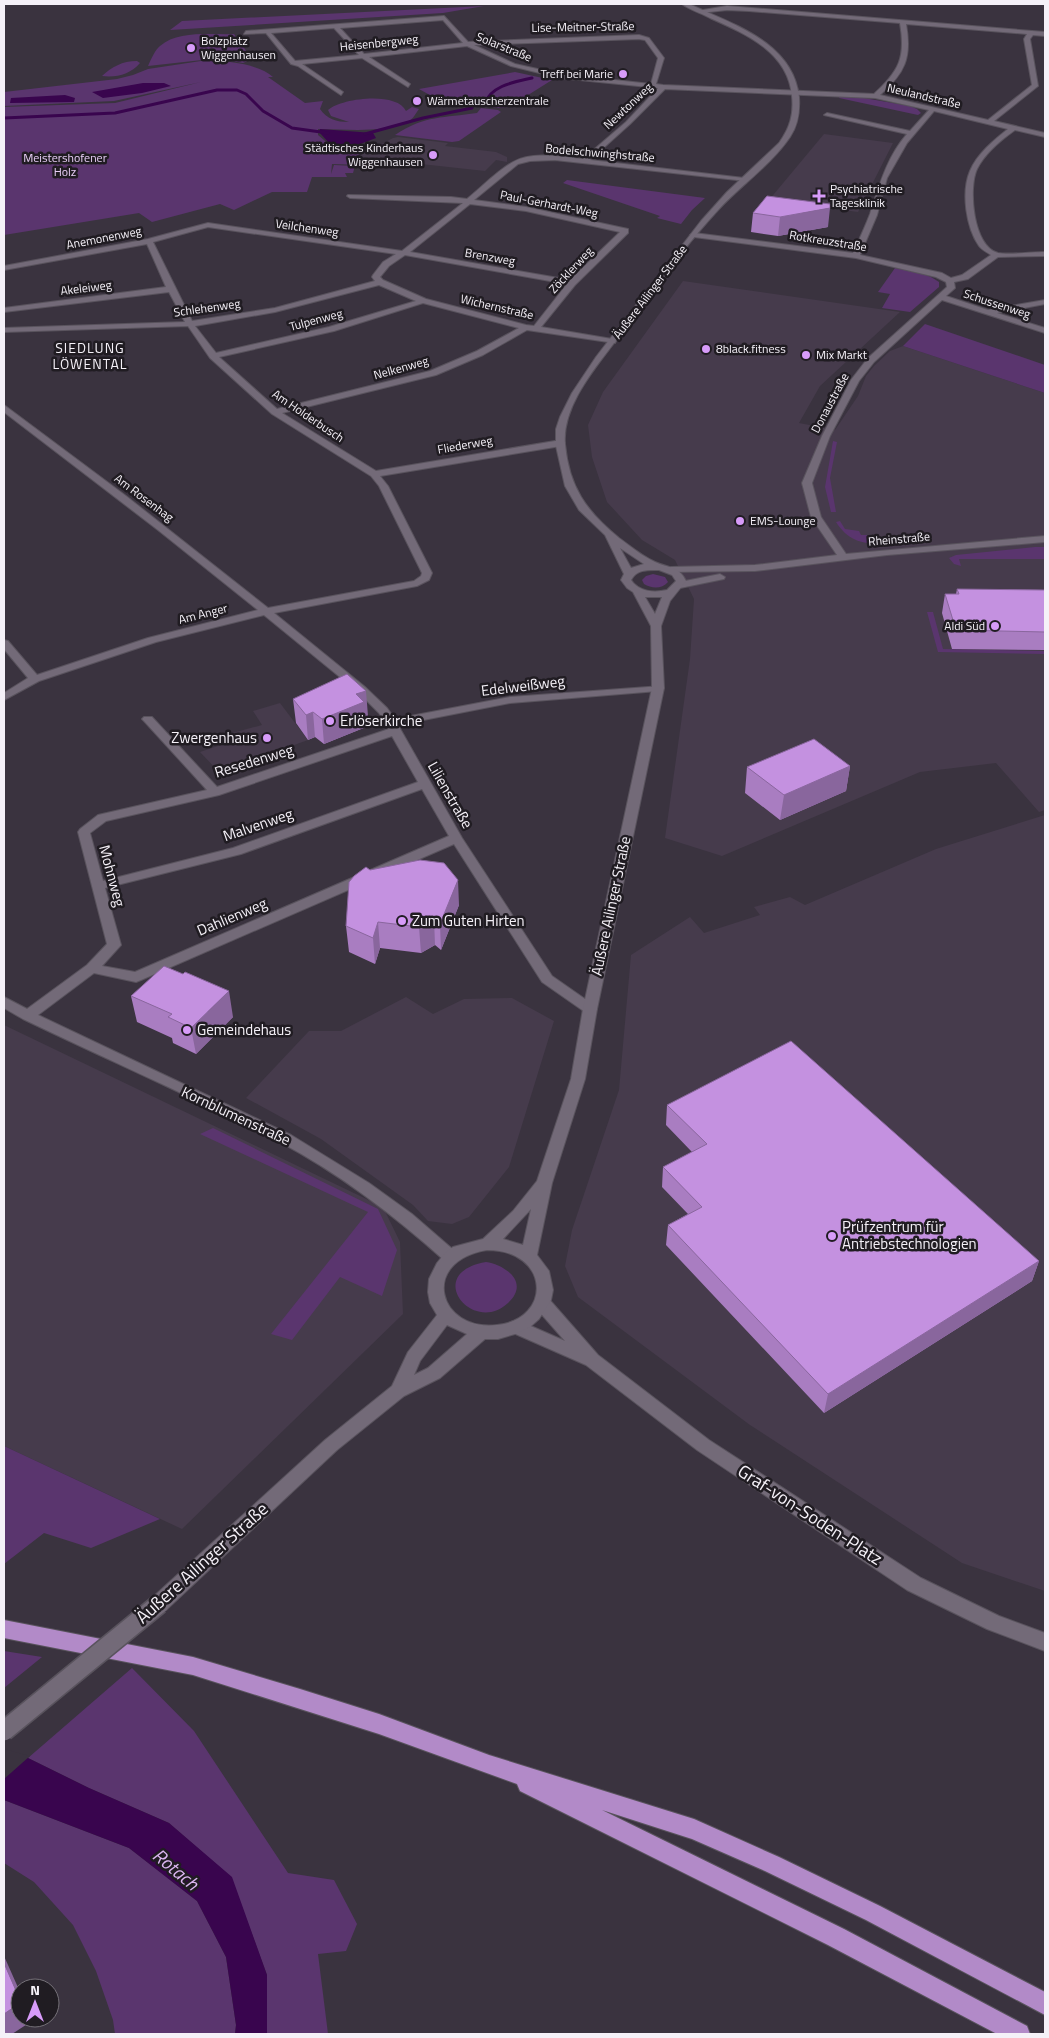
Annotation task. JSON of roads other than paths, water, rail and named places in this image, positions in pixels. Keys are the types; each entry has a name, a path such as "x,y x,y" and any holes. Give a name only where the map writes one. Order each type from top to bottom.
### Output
{"main road":[{"path":"4,1629 193,1666 370,1721 489,1766 694,1829 873,1913 1045,2004"},
{"path":"489,1766 836,1937 1019,2034"}],"street":[{"path":"685,4 700,11 727,8 749,9 1045,34"},
{"name":"Äußere Ailinger Straße","path":"606,531 576,500 569,485 560,438 567,408 588,373 694,234 727,196 767,159 794,124 796,110 795,91 787,67 767,47 735,28 700,11"},
{"name":"Solarstraße","path":"246,33 444,18 466,44 513,65 541,72 570,78 663,87 795,91"},
{"path":"875,96 896,78 905,61 908,41 903,22"},
{"path":"336,27 363,56 408,85"},
{"path":"267,32 293,63 300,65 341,94"},
{"path":"989,122 1034,86 1027,39 1031,33"},
{"name":"Lise-Meitner-Straße","path":"466,44 564,38 569,40 644,38 661,58 653,86"},
{"name":"Heisenbergweg","path":"293,63 319,58 363,56 466,44"},
{"name":"Newtonweg","path":"585,160 633,118 663,87"},
{"name":"Neulandstraße","path":"795,91 875,96 1045,135"},
{"path":"856,256 873,214 882,183 910,133 933,109"},
{"path":"827,115 910,133"},
{"path":"1012,128 988,151 973,170 971,208 978,236 983,246 996,254 1045,254"},
{"name":"Bodelschwinghstraße","path":"380,282 376,278 386,264 404,253 516,163 530,159 585,160 744,180"},
{"path":"350,196 430,198 468,202"},
{"name":"Paul-Gerhardt-Weg","path":"468,202 526,210 625,231"},
{"name":"Veilchenweg","path":"208,225 404,253"},
{"name":"Anemonenweg","path":"4,268 149,241 208,225"},
{"name":"Zöcklerweg","path":"536,328 572,283 625,231"},
{"name":"Rotkreuzstraße","path":"694,234 856,256 939,275 950,284"},
{"name":"Am Holderbusch","path":"149,241 171,289 190,324 214,356 275,412 374,474 383,486 427,573 425,578 417,583"},
{"name":"Brenzweg","path":"404,253 572,283"},
{"path":"950,284 965,278 996,254"},
{"name":"Wichernstraße","path":"380,282 423,301 526,327 612,341"},
{"name":"Schlehenweg","path":"4,330 190,324 275,310 380,282"},
{"name":"Donaustraße","path":"843,557 816,517 807,483 826,436 855,380 871,360 942,297 950,284"},
{"name":"Akeleiweg","path":"4,310 171,289"},
{"name":"Schussenweg","path":"942,297 1045,331"},
{"name":"Tulpenweg","path":"214,356 331,329 423,301"},
{"path":"986,313 1045,302"},
{"name":"Nelkenweg","path":"275,412 433,373 480,353 526,327"},
{"name":"Am Rosenhag","path":"4,408 171,534 267,611"},
{"name":"Fliederweg","path":"374,474 561,443"},
{"path":"606,531 630,573"},
{"name":"Rheinstraße","path":"606,531 650,564 671,570 755,568 843,557 1045,539"},
{"path":"637,591 626,580 630,573 642,568 658,567"},
{"name":"Rheinstraße","path":"637,591 656,594 747,572 755,568"},
{"path":"671,570 680,577 676,588"},
{"name":"Am Anger","path":"4,697 35,679 152,640 267,611 417,583"},
{"name":"Äußere Ailinger Straße","path":"529,1256 544,1183 578,1079 590,1009 658,688 656,626 665,600 676,588"},
{"name":"Äußere Ailinger Straße","path":"637,591 656,626"},
{"name":"Lilienstraße","path":"267,611 377,704 394,727 456,838 547,979 590,1009"},
{"path":"4,643 35,679"},
{"name":"Edelweißweg","path":"394,727 510,700 658,688"},
{"name":"Resedenweg","path":"148,719 215,792 394,727"},
{"name":"Malvenweg","path":"98,886 237,851 425,784"},
{"name":"Mohnweg","path":"92,968 114,945 84,832 102,818 215,792"},
{"name":"Dahlienweg","path":"92,968 136,976 456,838"},
{"path":"28,1016 92,968"},
{"name":"Kornblumenstraße","path":"4,1002 28,1016 286,1139 364,1187 407,1218 451,1257"},
{"name":"Äußere Ailinger Straße","path":"486,1244 518,1215 544,1183"},
{"path":"486,1244 508,1245 529,1256 537,1264 545,1279 546,1293 542,1303 531,1318 508,1330 480,1332 460,1326 446,1315 437,1300 435,1286 440,1270 451,1257 469,1247 486,1244"},
{"name":"Graf-von-Soden-Platz","path":"542,1303 592,1360 703,1445 914,1584 994,1623 1045,1642"},
{"name":"Äußere Ailinger Straße","path":"398,1391 414,1357 446,1315"},
{"name":"Graf-von-Soden-Platz","path":"516,1327 592,1360"},
{"name":"Äußere Ailinger Straße","path":"4,1731 159,1604 331,1446 398,1391 434,1373 480,1332"}],"water":[{"path":"143,83 164,83 171,86 142,93 103,98 92,92"},
{"path":"65,95 75,98 74,102 10,103 11,98"},
{"path":"320,129 373,133 376,138 360,144 330,144 319,132"},
{"name":"Rotach","path":"4,1752 28,1758 89,1788 169,1823 232,1877 267,1975 267,2034 235,2034 236,2025 226,1957 197,1901 129,1848 4,1800"}],"waterway":[{"path":"479,105 485,103 488,97 498,88 532,78"},
{"path":"4,118 115,113 217,90 237,90 246,94 263,111 292,128 328,133"},
{"path":"365,134 423,118 472,108"}],"place":[{"name":"Bolzplatz Wiggenhausen","path":"191,48"},
{"name":"Treff bei Marie","path":"623,74"},
{"name":"Wärmetauscherzentrale","path":"417,101"},
{"name":"Städtisches Kinderhaus Wiggenhausen","path":"433,155"},
{"name":"Psychiatrische Tagesklinik","path":"819,196"},
{"name":"8black.fitness","path":"706,349"},
{"name":"Mix Markt","path":"806,355"},
{"name":"EMS-Lounge","path":"740,521"},
{"name":"Aldi Süd","path":"995,626"},
{"name":"Erlöserkirche","path":"330,721"},
{"name":"Zwergenhaus","path":"267,738"},
{"name":"Zum Guten Hirten","path":"402,921"},
{"name":"Gemeindehaus","path":"187,1030"},
{"name":"Prüfzentrum für Antriebstechnologien","path":"832,1236"}],"district":[{"name":"SIEDLUNG LÖWENTAL","path":"90,356"}],"park label":[{"name":"Meistershofener Holz","path":"65,165"}]}
